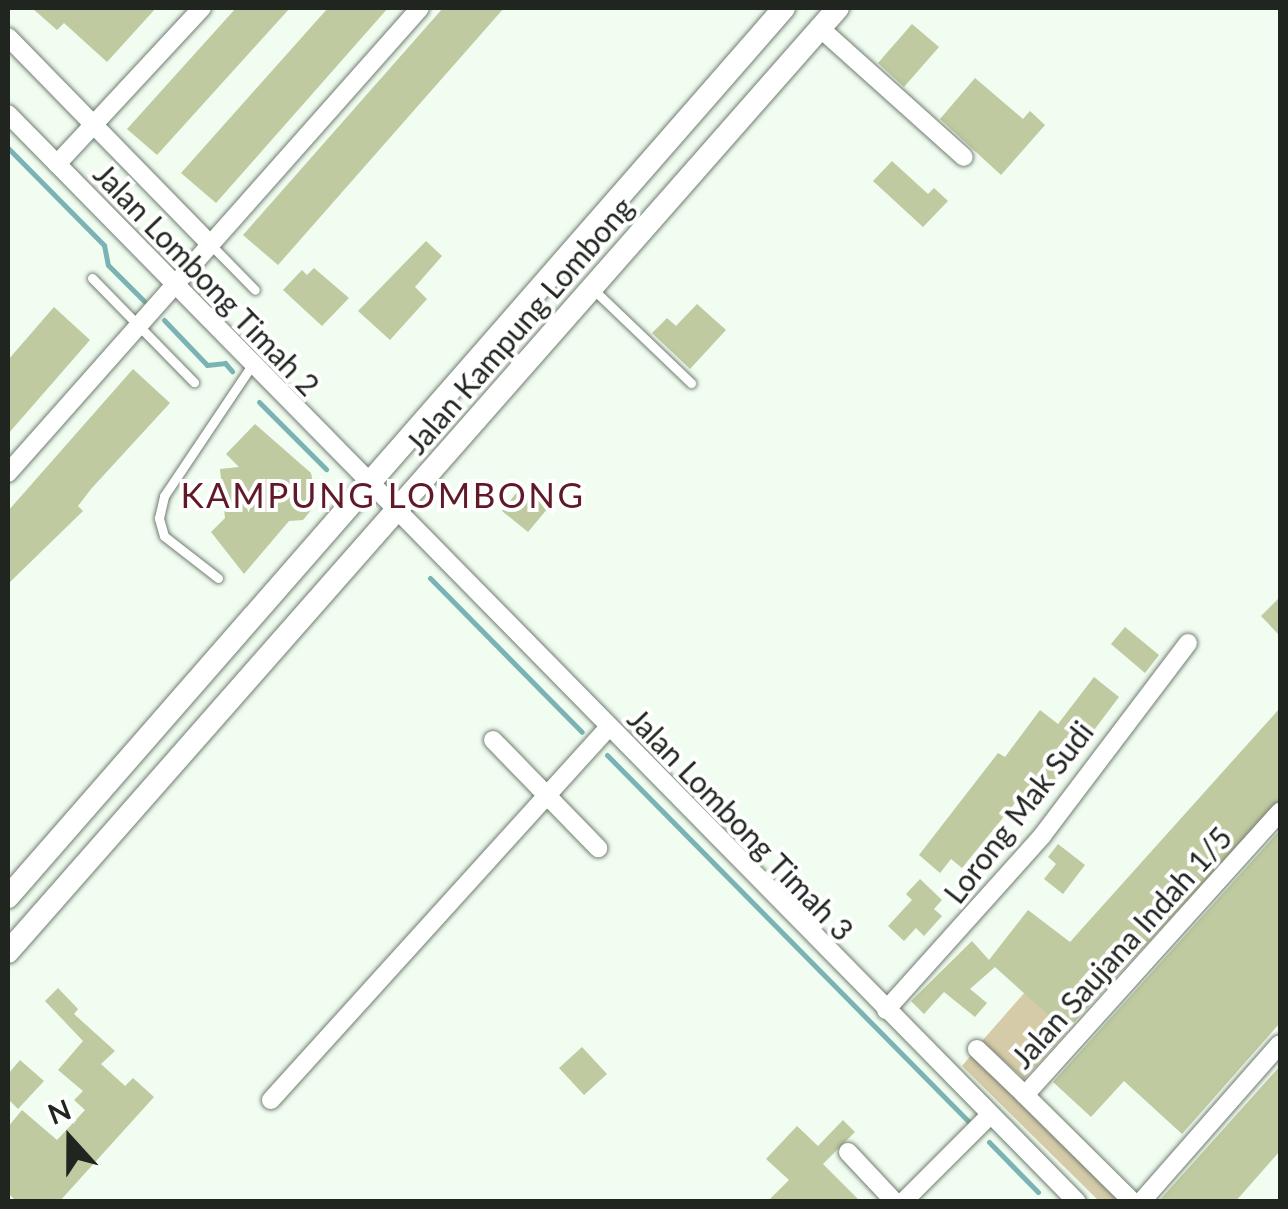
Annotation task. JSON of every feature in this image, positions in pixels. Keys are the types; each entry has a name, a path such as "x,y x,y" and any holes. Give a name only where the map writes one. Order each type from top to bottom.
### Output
{"street":[{"path":"57,164 202,8"},
{"path":"8,474 172,283 420,8"},
{"name":"Jalan Kampung Lombong","path":"8,897 784,8"},
{"name":"Jalan Kampung Lombong","path":"8,952 838,8"},
{"path":"820,28 964,156"},
{"path":"8,38 210,244"},
{"name":"Jalan Lombong Timah 2","path":"8,114 367,484"},
{"name":"Jalan Lombong Timah 3","path":"367,484 990,1114 1063,1197"},
{"name":"Lorong Mak Sudi","path":"886,1010 1042,836 1188,643"},
{"path":"271,1100 608,728"},
{"path":"493,740 598,848"},
{"name":"Jalan Saujana Indah 1/5","path":"1132,1202 1024,1095 1280,812"},
{"path":"1141,1202 1280,1044"},
{"path":"976,1048 1024,1095"},
{"path":"903,1202 990,1114"},
{"path":"848,1152 894,1202"}],"lane":[{"path":"210,244 256,290"},
{"path":"92,278 194,382"},
{"path":"591,288 691,383"},
{"path":"218,578 164,536 160,518 164,496 252,364"}],"shaded area":[{"path":"1026,991 1067,1032 1024,1079 982,1041"},
{"path":"973,1053 1122,1201 1099,1201 962,1066"}],"building":[{"path":"32,8 156,8 107,62 64,23 57,30"},
{"path":"236,8 290,8 157,155 127,129"},
{"path":"328,8 388,8 216,203 181,173"},
{"path":"443,8 504,8 278,265 243,235"},
{"path":"912,24 939,47 904,87 878,63"},
{"path":"975,78 1023,119 1030,111 1045,125 1001,175 940,119"},
{"path":"892,161 928,194 934,188 948,201 923,227 873,181"},
{"path":"426,241 442,256 415,287 427,299 390,340 358,311"},
{"path":"314,268 349,298 322,326 283,290 302,270 307,275"},
{"path":"697,304 726,330 690,369 652,333 667,318 676,326"},
{"path":"54,307 90,340 8,434 8,360"},
{"path":"133,369 170,403 91,489 78,506 83,511 8,584 8,511"},
{"path":"255,424 311,473 317,503 303,520 289,521 244,574 211,532 225,518 220,469 239,467 226,454"},
{"path":"521,487 548,508 528,532 502,511"},
{"path":"1280,597 1280,636 1261,616"},
{"path":"1125,627 1159,655 1145,673 1111,644"},
{"path":"1094,677 1119,697 1051,787 1037,776 962,868 951,859 940,873 919,855 998,753 1005,757 1040,710 1058,724"},
{"path":"1280,708 1280,800 1066,1031 995,967 970,989 987,1003 975,1017 944,992 924,1014 911,1001 972,941 989,960 1028,910 1070,942"},
{"path":"1280,830 1280,1023 1182,1134 1124,1081 1091,1117 1053,1082"},
{"path":"1058,844 1085,865 1063,894 1044,879 1056,864 1048,857"},
{"path":"920,879 942,900 934,909 942,916 924,936 916,928 904,941 888,926 912,900 906,894"},
{"path":"58,988 78,1009 74,1014 115,1051 101,1064 125,1086 133,1078 154,1097 59,1202 17,1202 8,1193 8,1127 22,1110 57,1140 85,1110 74,1100 83,1091 58,1070 83,1041 45,1001"},
{"path":"582,1047 607,1074 584,1095 559,1068"},
{"path":"20,1060 44,1081 18,1109 8,1099 8,1074"},
{"path":"1280,1066 1280,1151 1235,1202 1158,1202"},
{"path":"843,1120 855,1132 823,1164 861,1202 767,1202 789,1180 766,1159 797,1126 818,1146"}],"waterway":[{"path":"8,148 104,245 108,265 144,301"},
{"path":"164,320 207,365 225,363 232,371"},
{"path":"259,402 326,469"},
{"path":"430,578 582,732"},
{"path":"607,755 970,1123"},
{"path":"989,1142 1038,1192"}],"district":[{"name":"KAMPUNG LOMBONG","path":"383,494"}]}
